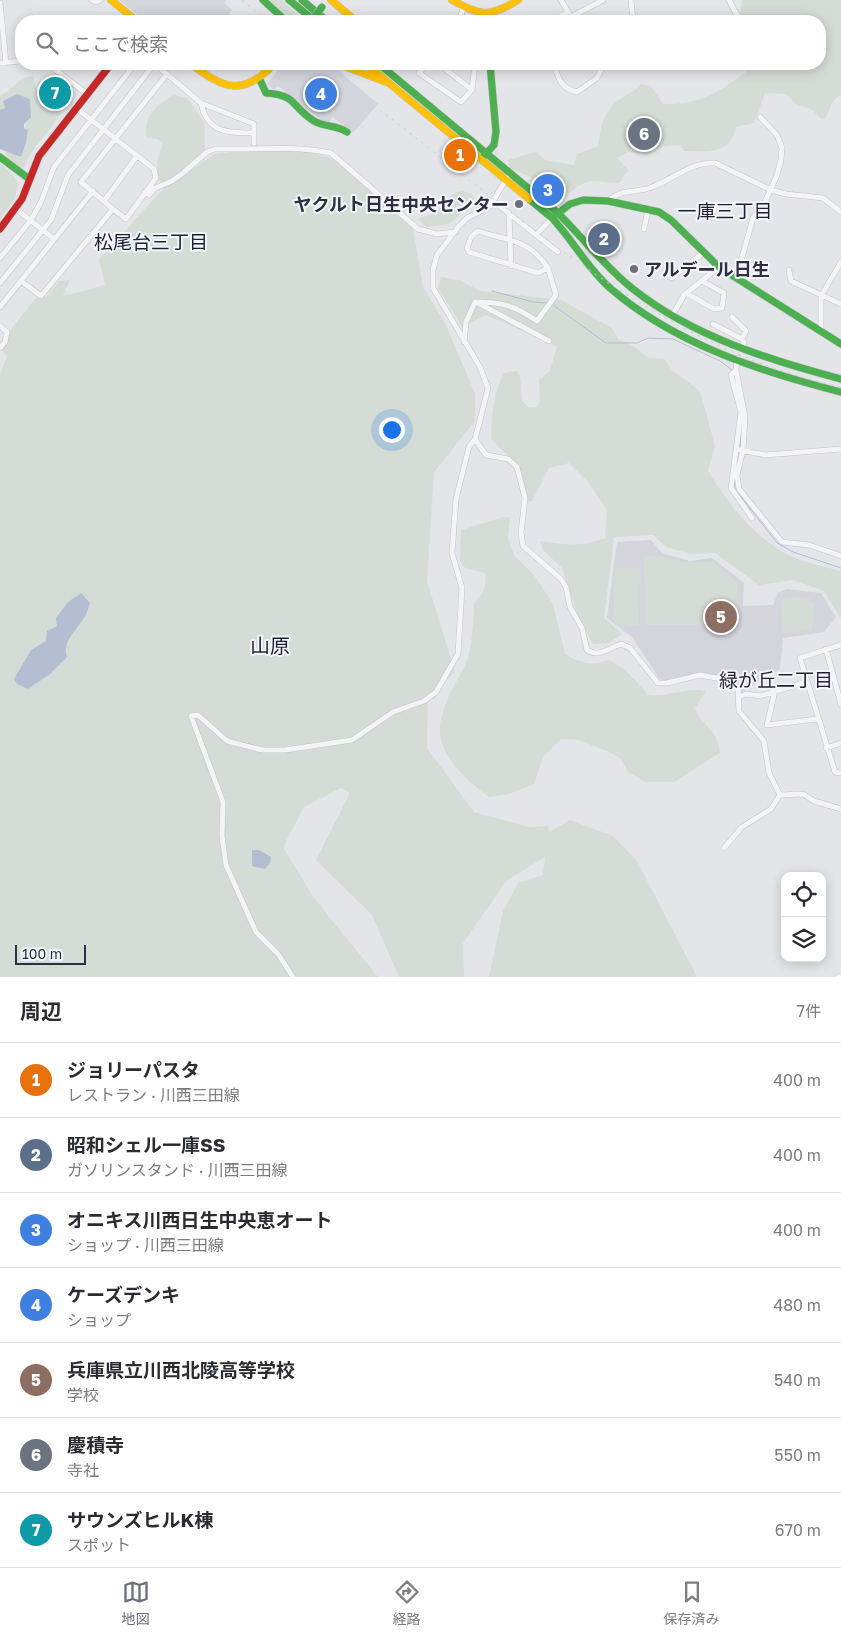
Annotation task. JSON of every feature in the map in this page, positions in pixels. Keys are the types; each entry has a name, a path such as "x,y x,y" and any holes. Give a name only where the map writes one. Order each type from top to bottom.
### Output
{"street":[{"path":"92,0 96,2 100,0"},
{"path":"111,0 129,15"},
{"path":"263,0 279,15"},
{"path":"290,0 308,15"},
{"path":"302,0 320,15"},
{"path":"316,15 329,0 348,15"},
{"path":"452,0 480,15"},
{"path":"492,15 518,0"},
{"path":"560,0 570,15"},
{"path":"575,15 603,0"},
{"path":"631,0 632,15"},
{"path":"729,0 737,15"},
{"path":"0,3 3,63"},
{"path":"460,15 464,6"},
{"path":"563,15 568,12"},
{"path":"56,70 87,94"},
{"path":"0,229 22,199 28,178 39,156 106,70"},
{"path":"0,258 31,220 42,202 54,167 130,70"},
{"path":"0,283 51,220 68,176 150,70"},
{"path":"162,70 201,103 254,124 254,143"},
{"path":"199,70 213,81 226,86 245,86 260,80 269,70"},
{"path":"356,70 389,82"},
{"path":"374,70 484,156"},
{"path":"386,70 484,156 592,246 633,289 673,314 796,366 841,379"},
{"path":"389,70 392,75"},
{"path":"422,70 419,74 461,102 472,90 474,70"},
{"path":"447,70 472,90"},
{"path":"484,156 494,145 496,132 491,70"},
{"path":"556,70 558,79 564,87 577,92 597,78 601,70"},
{"path":"76,108 115,139 154,169 156,178 126,219 82,182 115,139 167,74"},
{"path":"260,80 264,91 284,94 315,122 340,127 347,132"},
{"path":"201,103 203,114 218,130 232,133 254,133"},
{"path":"736,279 753,218 761,211 777,175 782,148 777,135 760,117"},
{"path":"145,192 149,195 155,188 172,181 208,152 215,149 289,147 313,149 331,153 418,229 432,234 455,232"},
{"path":"104,201 137,156"},
{"path":"0,157 28,178"},
{"path":"608,201 624,191 651,188 689,168 705,163 715,163 771,190 786,194 823,198 841,212"},
{"path":"293,977 278,954 256,932 226,865 222,836 223,802 192,716 198,715 227,741 262,750 285,750 352,740 392,712 424,701 436,692 458,654 462,588 452,554 456,499 469,447 475,438 488,388 480,367 433,288 433,270 438,255 455,232 467,218 490,206 509,177"},
{"path":"0,307 93,191"},
{"path":"536,234 555,215 570,204 583,200 608,201 659,212 671,220 719,267 841,344"},
{"path":"493,201 558,252"},
{"path":"16,209 54,239"},
{"path":"20,281 41,296 113,209"},
{"path":"644,229 648,210"},
{"path":"509,213 511,266"},
{"path":"555,215 605,283 630,303 684,334 737,358 785,376 841,392"},
{"path":"475,302 494,302 516,307 537,321 556,295 548,268 541,257 510,238 478,230 471,237 467,248 469,252 538,273 548,268"},
{"path":"582,252 584,246 592,246"},
{"path":"672,278 704,252"},
{"path":"821,331 821,296 839,270 841,262"},
{"path":"673,314 686,293 719,267"},
{"path":"789,270 791,281 841,304"},
{"path":"686,293 714,309 722,308 724,293 702,281"},
{"path":"464,342 466,322 475,302"},
{"path":"475,302 549,341"},
{"path":"732,317 746,330 737,358 736,370 745,417 737,475 739,489 765,524 782,542 810,545 841,556"},
{"path":"713,324 742,343"},
{"path":"0,326 8,332 5,342 0,348"},
{"path":"475,438 486,455 508,459 518,467 525,498 521,534 523,546 561,580 566,587 570,607 582,628 586,650 592,654 600,654 621,644 630,648 658,683 667,683 700,675 712,676 734,684 737,687 739,697 739,711 764,741 769,773 780,795"},
{"path":"740,449 765,455 841,449"},
{"path":"740,449 732,474 731,488 752,518"},
{"path":"841,644 800,658 826,748 835,772 841,772"},
{"path":"826,649 841,704"},
{"path":"739,697 746,694 760,696 806,682"},
{"path":"775,691 767,724 817,719"},
{"path":"826,748 841,743"},
{"path":"780,795 803,794 814,801 841,809"},
{"path":"724,848 742,827 771,809 780,795"}],"shaded area":[{"path":"119,0 226,0 224,3 232,10 228,15 138,15"},
{"path":"266,0 281,0 298,15 284,15"},
{"path":"742,0 841,0 841,94 833,101 826,117 822,119 811,109 796,104 786,94 765,93 754,123 736,127 729,143 723,147 709,151 684,151 681,145 664,146 648,155 629,152 617,158 628,170 619,183 587,182 569,194 510,168 508,160 536,152 545,160 574,165 577,154 598,146 602,124 612,106 641,84 651,86 663,104 676,104 698,100 717,92 746,72 746,70 826,70 826,15 740,15"},
{"path":"278,70 338,70 378,104 353,133 333,117 329,121 324,122 278,86 274,90 267,84"},
{"path":"33,76 39,97 61,114 31,153 23,168 11,162 4,151 21,156 28,131 24,129 27,120 12,97 3,101 5,108 0,110 0,95 18,82"},
{"path":"174,95 187,98 205,123 205,159 182,176 215,154 285,145 339,160 412,222 423,287 446,325 475,394 475,421 434,472 427,581 455,672 428,699 427,748 474,812 529,827 548,826 549,832 570,820 613,836 637,861 697,977 489,977 503,911 518,883 543,875 545,857 506,881 463,943 464,977 399,977 372,915 316,860 350,793 341,788 304,807 283,847 314,898 378,977 0,977 0,374 7,357 2,349 11,329 36,298 46,297 59,281 70,280 63,296 105,285 99,259 164,188 157,172 163,144 158,139 147,138 146,130 149,117 156,107"},
{"path":"0,163 13,175 18,184 15,198 0,219"},
{"path":"461,191 471,193 474,198 473,204 449,224 427,227 418,219 435,213 451,195"},
{"path":"441,277 459,280 480,291 561,300 612,328 619,340 633,346 649,358 664,359 672,370 700,391 715,446 708,471 715,482 731,505 750,526 772,545 797,558 841,571 841,619 824,591 793,580 759,585 715,553 691,554 666,547 653,535 614,537 604,618 622,634 609,643 593,644 577,614 562,568 543,550 540,541 573,544 589,543 605,538 607,510 589,483 569,463 549,468 532,501 527,502 521,471 513,460 491,439 495,396 504,373 516,371 520,375 522,401 529,407 536,407 540,402 539,380 550,371 557,346 486,315 462,327 438,288"},
{"path":"504,517 510,518 508,538 514,555 534,575 553,604 565,654 586,663 609,660 624,669 649,695 664,695 691,690 706,691 695,708 701,719 713,732 720,753 674,782 646,782 628,772 620,758 607,751 579,740 561,739 543,757 534,784 509,794 489,797 464,776 444,748 440,724 449,696 464,668 468,656 474,602 482,593 486,577 485,573 463,567 460,560 461,530"},
{"path":"651,540 662,553 690,561 712,558 744,583 743,606 773,605 778,593 787,589 821,593 836,617 824,632 783,638 780,669 741,693 738,685 730,679 703,673 665,682 659,678 632,637 607,618 617,542"},
{"path":"644,555 660,556 684,562 714,562 737,582 740,625 645,625"},
{"path":"615,568 640,568 639,626 620,626 613,620"},
{"path":"805,597 814,603 812,631 782,633 781,600 784,598"}],"water":[{"path":"17,94 30,99 31,117 24,124 24,129 28,130 21,157 0,149 0,110 5,108 3,101"},
{"path":"81,593 90,603 85,616 68,641 66,646 67,657 50,674 28,689 17,684 14,679 31,650 46,641 47,631 57,626 56,618 68,602"},
{"path":"252,850 259,850 271,857 270,863 265,869 252,866"}],"waterway":[{"path":"492,291 533,302 547,303"},
{"path":"553,305 606,343 637,343 648,338 673,339 720,361 732,370"},
{"path":"740,448 741,427"},
{"path":"734,479 735,489 777,543 793,552 841,568"}],"railway":[{"path":"242,0 260,15"},
{"path":"380,110 541,235 596,275 653,311 713,343 775,369 841,387"}],"traffic: fast":[{"path":"263,0 279,15"},
{"path":"289,0 308,15"},
{"path":"302,0 320,15"},
{"path":"316,15 322,7"},
{"path":"386,70 558,213"},
{"path":"483,157 494,145 496,132 491,70"},
{"path":"260,80 266,93 284,96 314,121 347,132"},
{"path":"0,157 28,178"},
{"path":"529,199 552,218 570,204 583,200 608,201 659,212 671,220 719,267 841,344"},
{"path":"558,213 604,262 633,289 656,306 706,333 759,355 841,379"},
{"path":"552,218 587,263 610,288 661,325 690,340 749,365 841,392"}],"traffic: slow":[{"path":"111,0 130,15"},
{"path":"331,0 349,15"},
{"path":"452,0 470,9 485,13 500,10 518,0"},
{"path":"199,70 224,84 233,86 253,81 267,70"},
{"path":"355,70 386,82"},
{"path":"373,70 529,199"}],"traffic: jam":[{"path":"0,229 22,199 39,156 106,70"}],"place":[{"name":"サウンズヒルK棟","path":"55,93"},
{"name":"ケーズデンキ","path":"321,94"},
{"name":"慶積寺","path":"644,134"},
{"name":"ジョリーパスタ","path":"460,155"},
{"name":"オニキス川西日生中央恵オート","path":"548,190"},
{"name":"ヤクルト日生中央センター","path":"519,204"},
{"name":"昭和シェル一庫SS","path":"604,239"},
{"name":"アルデール日生","path":"634,269"},
{"name":"兵庫県立川西北陵高等学校","path":"721,617"}],"district":[{"name":"一庫三丁目","path":"725,210"},
{"name":"松尾台三丁目","path":"151,241"},
{"name":"山原","path":"270,645"},
{"name":"緑が丘二丁目","path":"776,679"}]}
